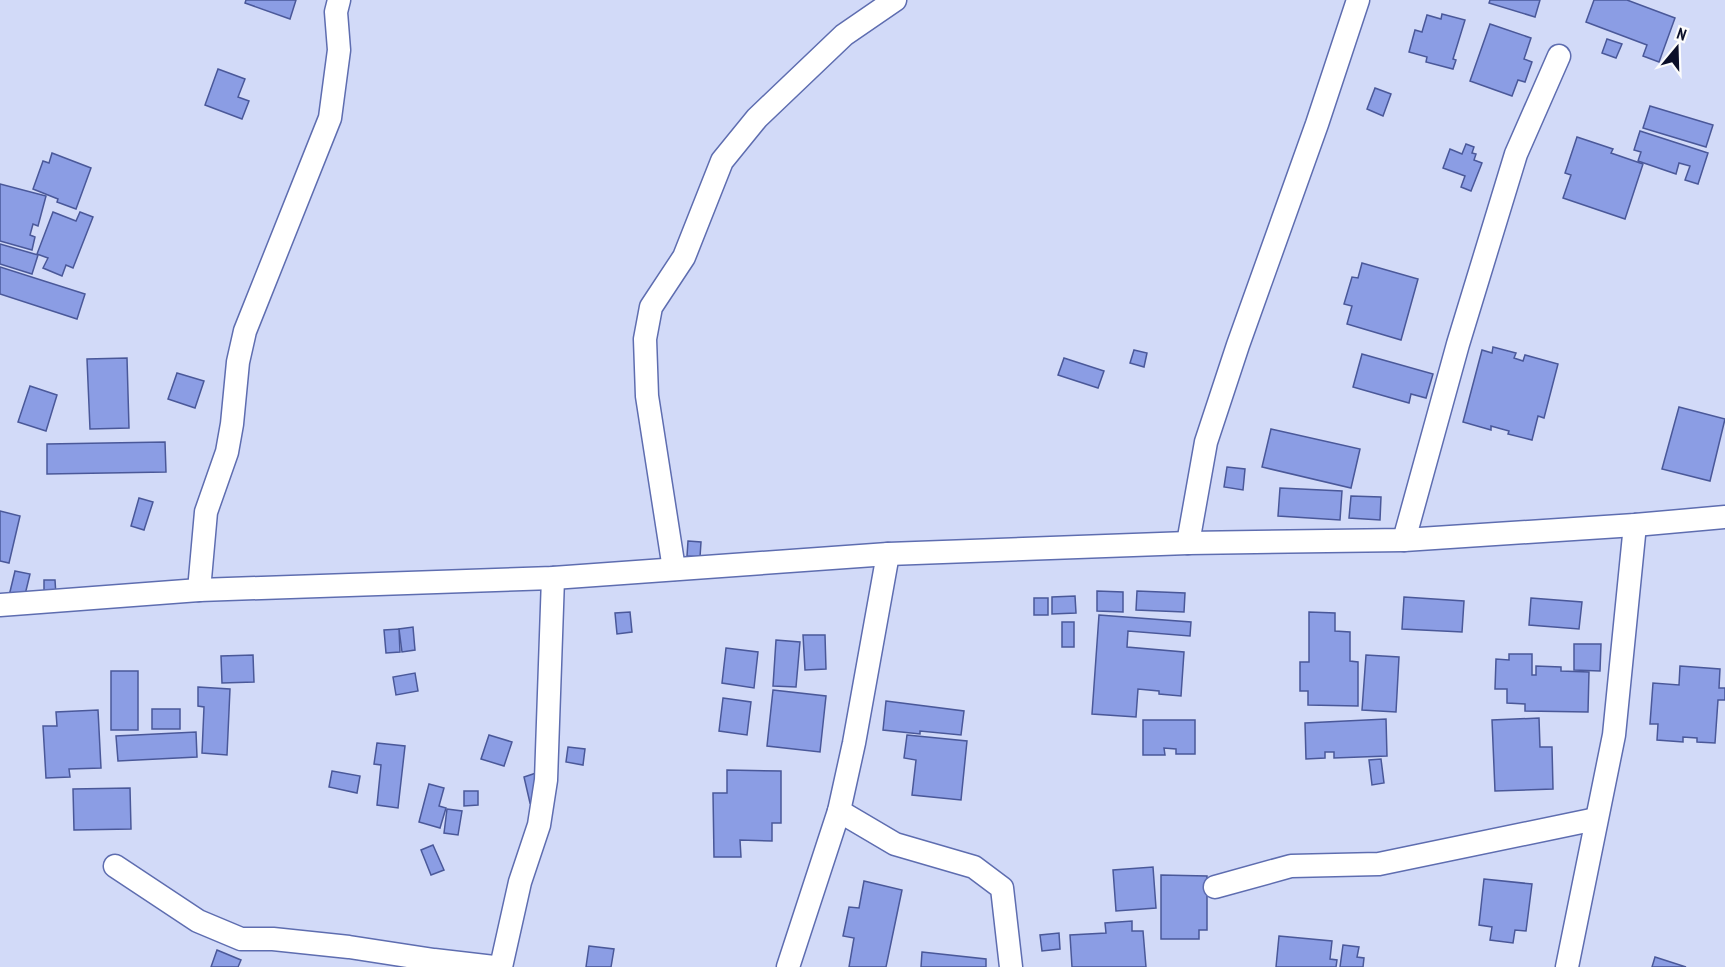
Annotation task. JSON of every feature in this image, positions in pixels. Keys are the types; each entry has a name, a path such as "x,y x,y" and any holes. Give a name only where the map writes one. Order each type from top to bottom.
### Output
{"street":[{"path":"199,590 206,512 227,452 238,362 245,331 330,118 339,50 336,12 339,0"},
{"path":"674,569 647,396 645,339 651,308 684,257 722,161 757,118 844,35 895,0"},
{"path":"1188,543 1206,442 1358,0"},
{"path":"1404,540 1458,344 1516,153 1559,56"},
{"path":"0,605 199,590 553,578 888,554 1188,543 1404,540 1725,517"},
{"path":"1567,967 1614,735 1635,525"},
{"path":"788,967 839,811 854,743 888,554"},
{"path":"501,967 520,882 539,825 546,780 553,578"},
{"path":"839,811 895,844 974,867 1002,888 1011,967"},
{"path":"1215,887 1291,866 1379,864 1596,819"},
{"path":"115,866 198,921 241,939 273,939 349,947 494,967"}],"building":[{"path":"246,0 296,0 290,19 245,3"},
{"path":"1490,0 1540,0 1535,17 1489,3"},
{"path":"1594,0 1627,0 1675,18 1659,62 1643,56 1647,45 1586,22"},
{"path":"1442,14 1465,20 1453,59 1456,60 1453,69 1426,62 1427,57 1409,52 1415,30 1422,32 1427,15 1441,19"},
{"path":"1490,24 1531,38 1524,59 1532,62 1525,82 1518,80 1512,96 1470,81"},
{"path":"1607,39 1622,44 1616,58 1602,53"},
{"path":"218,69 245,79 238,97 249,101 242,119 205,105"},
{"path":"1375,88 1391,94 1383,116 1367,109"},
{"path":"1650,106 1713,125 1706,147 1643,128"},
{"path":"1640,131 1708,153 1698,184 1685,180 1690,166 1679,163 1676,174 1638,161 1641,152 1634,150"},
{"path":"1577,137 1613,149 1611,153 1643,164 1625,219 1563,198 1571,175 1565,173"},
{"path":"1466,144 1474,147 1472,153 1476,154 1474,160 1482,163 1471,191 1461,187 1465,176 1443,168 1450,149 1462,154"},
{"path":"52,153 91,168 76,209 33,189 43,161 49,163"},
{"path":"0,184 46,196 38,226 33,224 30,235 35,237 32,250 0,241"},
{"path":"53,212 76,221 80,212 93,217 73,268 66,265 62,276 43,268 48,258 37,254"},
{"path":"0,244 38,255 32,274 0,264"},
{"path":"1362,263 1418,279 1401,340 1347,324 1352,306 1344,304 1352,277 1358,278"},
{"path":"0,267 85,294 77,319 0,294"},
{"path":"1493,347 1516,353 1514,358 1523,361 1525,355 1558,364 1544,418 1538,416 1532,440 1508,434 1509,431 1491,426 1491,430 1463,422 1482,350 1492,353"},
{"path":"1134,350 1147,353 1144,367 1130,363"},
{"path":"1362,354 1433,374 1426,398 1411,394 1409,403 1353,387"},
{"path":"127,358 129,428 90,429 87,359"},
{"path":"1064,358 1104,371 1098,388 1058,375"},
{"path":"177,373 204,381 195,408 168,399"},
{"path":"30,386 57,395 46,431 18,422"},
{"path":"1679,407 1725,419 1710,481 1662,469"},
{"path":"1271,429 1360,449 1351,488 1262,467"},
{"path":"165,442 166,472 47,474 47,444"},
{"path":"1227,467 1245,469 1243,490 1224,487"},
{"path":"1280,488 1342,491 1340,520 1278,516"},
{"path":"1351,496 1381,497 1380,520 1349,518"},
{"path":"139,498 153,502 144,530 131,526"},
{"path":"0,511 20,516 9,563 0,561"},
{"path":"688,541 701,542 700,557 687,556"},
{"path":"15,571 30,574 23,603 8,600"},
{"path":"44,580 55,580 56,596 44,596"},
{"path":"1097,591 1123,592 1123,612 1097,611"},
{"path":"1137,591 1185,593 1184,612 1136,610"},
{"path":"1075,596 1076,613 1052,614 1052,597"},
{"path":"1404,597 1464,601 1462,632 1402,629"},
{"path":"1034,598 1048,598 1048,615 1034,615"},
{"path":"1531,598 1582,602 1579,629 1529,625"},
{"path":"630,612 632,632 617,634 615,613"},
{"path":"1309,612 1335,613 1335,631 1350,632 1350,661 1358,662 1358,706 1308,705 1308,691 1300,691 1300,662 1309,662"},
{"path":"1099,615 1191,622 1190,636 1128,631 1127,647 1184,652 1181,696 1138,689 1136,717 1092,714"},
{"path":"1062,622 1074,622 1074,647 1062,647"},
{"path":"413,627 415,650 402,652 399,629"},
{"path":"399,629 400,652 386,653 384,630"},
{"path":"803,635 825,635 826,669 805,670"},
{"path":"776,640 800,642 796,687 773,686"},
{"path":"1574,644 1601,644 1600,671 1574,670"},
{"path":"726,648 758,652 754,688 722,683"},
{"path":"1509,654 1532,654 1532,675 1536,675 1536,666 1561,667 1561,671 1589,672 1588,712 1525,711 1525,704 1507,703 1507,689 1495,689 1496,659 1509,660"},
{"path":"253,655 254,682 222,683 221,656"},
{"path":"1366,655 1399,657 1396,712 1362,710"},
{"path":"1680,666 1720,669 1719,688 1725,688 1725,700 1718,700 1715,743 1697,742 1697,738 1683,737 1683,742 1657,740 1658,724 1650,724 1653,683 1679,685"},
{"path":"111,671 138,671 138,730 111,730"},
{"path":"415,673 418,691 396,695 393,677"},
{"path":"198,687 230,689 227,755 202,753 204,707 198,706"},
{"path":"773,690 826,696 820,752 767,746"},
{"path":"723,698 751,702 747,735 719,731"},
{"path":"886,701 964,711 961,735 883,730"},
{"path":"152,709 180,709 180,729 152,729"},
{"path":"98,710 101,768 69,769 70,777 46,778 43,726 57,726 56,712"},
{"path":"1539,718 1540,747 1552,747 1553,789 1495,791 1492,720"},
{"path":"1386,719 1387,756 1334,758 1334,752 1325,752 1325,758 1306,759 1305,723"},
{"path":"1143,720 1195,720 1195,754 1176,754 1176,749 1164,748 1165,755 1143,755"},
{"path":"196,732 197,757 118,761 116,736"},
{"path":"489,735 512,742 504,766 481,759"},
{"path":"907,735 967,741 961,800 912,795 916,760 904,758"},
{"path":"377,743 405,746 398,808 377,805 381,765 374,764"},
{"path":"568,747 585,749 583,765 566,762"},
{"path":"1381,759 1384,783 1372,785 1369,760"},
{"path":"727,770 781,771 781,823 772,823 772,841 740,840 741,857 714,857 713,793 727,793"},
{"path":"332,771 360,776 357,793 329,787"},
{"path":"536,773 543,799 530,803 524,777"},
{"path":"429,784 444,788 439,806 446,808 440,828 419,822"},
{"path":"130,788 131,829 74,830 73,789"},
{"path":"464,791 478,791 478,805 464,806"},
{"path":"447,809 462,811 458,835 444,833"},
{"path":"433,845 444,870 431,875 421,850"},
{"path":"1153,867 1156,908 1116,911 1113,870"},
{"path":"1161,875 1207,876 1207,930 1199,930 1199,939 1161,939"},
{"path":"1484,879 1532,884 1526,931 1515,930 1513,943 1490,940 1492,927 1479,925"},
{"path":"864,881 902,890 886,967 849,967 854,938 843,936 849,907 859,908"},
{"path":"1132,921 1132,931 1143,931 1146,967 1072,967 1070,935 1106,933 1105,923"},
{"path":"1059,933 1060,949 1042,951 1040,935"},
{"path":"1279,936 1332,941 1330,959 1337,960 1336,967 1276,967"},
{"path":"1343,945 1359,947 1357,957 1364,958 1363,967 1340,967"},
{"path":"589,946 614,949 611,967 586,967"},
{"path":"217,950 241,960 238,967 211,967"},
{"path":"922,952 986,959 986,967 921,967"},
{"path":"1655,957 1686,967 1652,967"}]}
